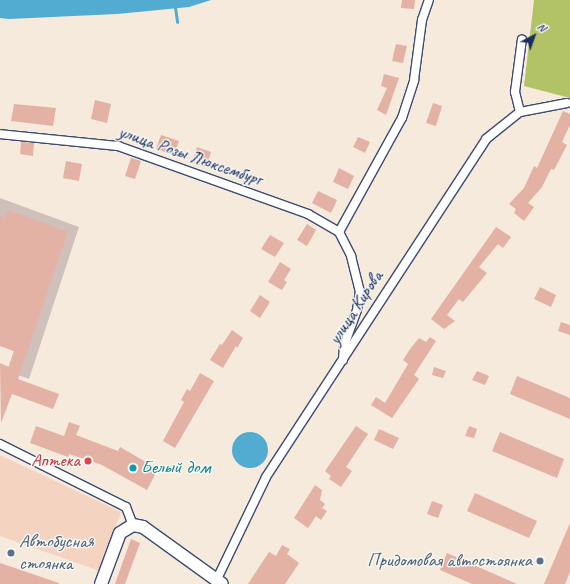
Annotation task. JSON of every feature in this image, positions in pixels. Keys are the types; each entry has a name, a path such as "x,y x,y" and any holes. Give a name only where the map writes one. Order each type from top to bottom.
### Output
{"street":[{"path":"343,361 344,346 357,310 360,291 351,256 339,232 402,118 414,80 422,20 429,0"},
{"path":"520,112 515,92 522,39"},
{"name":"улица Кирова","path":"133,525 143,527 220,581 266,477 298,425 343,361 486,139 520,112 567,103"},
{"name":"улица Розы Люксембург","path":"0,134 118,146 308,214 339,232"},
{"path":"0,444 126,507 133,525 120,533 101,584"}],"shaded area":[{"path":"0,198 79,227 29,379 7,371 14,351 0,346"},
{"path":"0,455 121,512 100,571 0,536"}],"green space":[{"path":"534,0 570,0 570,98 524,86"}],"water":[{"path":"0,0 211,0 189,7 117,14 9,19 0,18"},
{"path":"250,432 263,437 268,450 263,463 250,468 237,463 232,450 237,437"}],"building":[{"path":"402,0 415,0 414,9 401,8"},
{"path":"396,44 407,46 403,63 392,61"},
{"path":"384,74 399,78 386,115 377,110 387,88 381,86"},
{"path":"95,100 111,104 107,123 91,119"},
{"path":"433,103 442,106 436,126 426,123"},
{"path":"14,104 56,108 53,126 11,121"},
{"path":"563,111 570,114 570,125 562,142 567,145 554,170 551,169 542,187 528,203 534,207 524,221 514,213 516,209 509,204 524,188 534,166 537,168"},
{"path":"161,135 179,141 174,155 156,149"},
{"path":"358,137 370,142 365,153 353,147"},
{"path":"21,142 34,143 33,156 20,154"},
{"path":"197,147 211,152 206,167 192,163"},
{"path":"131,158 141,161 135,179 125,176"},
{"path":"66,161 82,164 79,181 63,178"},
{"path":"339,168 354,176 348,189 333,182"},
{"path":"318,191 337,200 331,213 312,203"},
{"path":"8,210 68,232 18,379 59,394 53,409 12,394 1,423 0,363 9,367 14,351 0,346 0,216 5,218"},
{"path":"307,224 316,230 307,246 297,240"},
{"path":"496,227 511,237 503,248 498,244 479,267 487,273 463,302 459,299 447,315 455,321 444,329 431,319"},
{"path":"270,235 284,243 275,257 261,249"},
{"path":"280,262 291,269 284,280 287,282 282,290 268,282"},
{"path":"540,287 556,295 551,307 534,299"},
{"path":"260,295 270,302 260,318 250,311"},
{"path":"561,322 570,325 570,335 558,331"},
{"path":"232,330 243,338 237,348 236,346 223,368 210,360 220,344 222,345"},
{"path":"430,337 436,341 414,375 419,379 392,418 371,405 376,397 385,403 408,364 403,360 410,349 419,338 426,342"},
{"path":"434,367 446,371 443,378 432,375"},
{"path":"477,371 489,376 485,385 472,380"},
{"path":"200,373 214,381 175,448 163,441 184,402 181,400 187,389 190,391"},
{"path":"517,376 570,398 570,419 510,394"},
{"path":"69,422 80,426 76,435 118,451 120,447 158,469 147,490 102,465 69,454 68,457 30,443 36,426 64,436"},
{"path":"356,426 368,434 346,467 352,471 341,487 329,479 331,476 325,471"},
{"path":"469,426 477,429 474,438 465,436"},
{"path":"379,429 399,438 393,449 374,440"},
{"path":"500,432 564,459 557,478 492,451"},
{"path":"315,485 322,490 320,500 325,504 322,508 327,511 321,520 316,516 308,528 294,518"},
{"path":"475,493 537,521 529,538 467,511"},
{"path":"432,501 443,505 438,518 427,514"},
{"path":"570,523 570,572 565,584 544,584"},
{"path":"131,539 140,543 125,584 115,584"},
{"path":"282,545 290,549 287,554 299,563 285,584 248,584 269,552 276,556"},
{"path":"447,553 517,584 472,584 440,570"},
{"path":"0,563 59,583 59,584 0,584"}],"waterway":[{"path":"174,0 177,22"}],"place":[{"name":"Аптека","path":"88,461"},
{"name":"Белый дом","path":"133,468"},
{"name":"Автобусная стоянка","path":"11,553"},
{"name":"Придомовая автостоянка","path":"540,561"}]}
